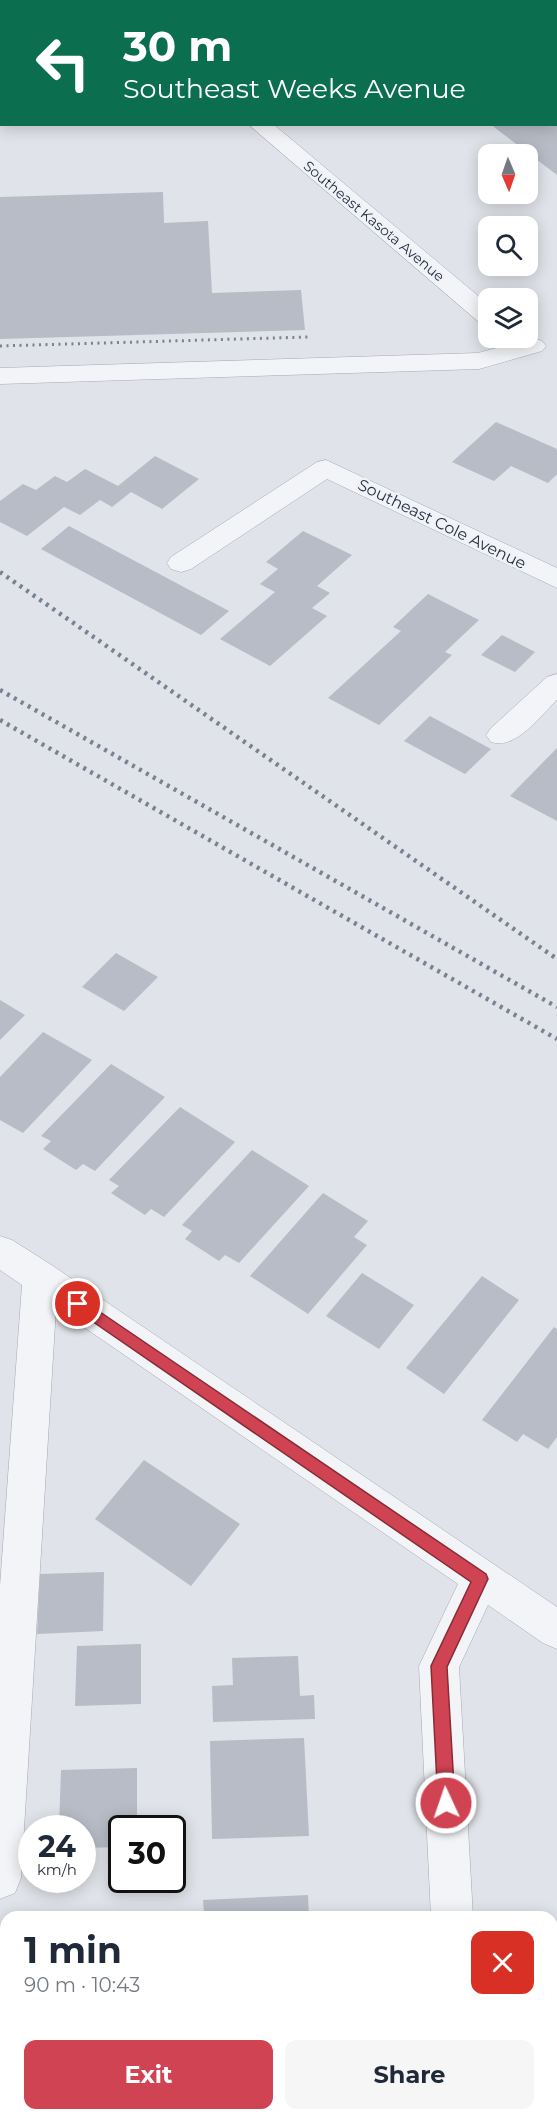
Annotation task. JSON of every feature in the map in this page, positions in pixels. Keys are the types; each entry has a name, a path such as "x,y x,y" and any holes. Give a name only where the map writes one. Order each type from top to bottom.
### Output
{"street":[{"name":"Southeast Kasota Avenue","path":"261,126 478,309"},
{"path":"0,376 479,361 538,348"},
{"name":"Southeast Cole Avenue","path":"181,563 326,468 557,579"},
{"path":"501,735 557,684"},
{"path":"0,1251 557,1630"},
{"path":"0,1878 40,1277"},
{"path":"452,1911 439,1666 480,1579"}],"building":[{"path":"493,126 557,126 557,175 538,161 538,144 516,144"},
{"path":"163,192 164,223 208,221 212,293 301,290 305,330 0,339 0,197"},
{"path":"496,422 557,449 557,474 548,483 511,466 494,481 452,462"},
{"path":"155,456 199,479 162,509 131,492 112,507 100,500 80,515 64,507 27,536 0,522 0,501 23,484 36,490 55,476 67,482 85,469 118,486"},
{"path":"69,526 229,611 201,635 41,549"},
{"path":"303,531 352,555 317,586 330,593 312,608 327,616 270,666 220,639 275,592 260,584 278,569 266,562"},
{"path":"428,594 479,620 445,652 452,655 379,725 328,698 401,631 393,627"},
{"path":"502,635 535,652 515,672 481,655"},
{"path":"430,716 491,749 465,774 404,741"},
{"path":"557,748 557,821 510,796"},
{"path":"116,953 158,977 124,1011 82,987"},
{"path":"0,1000 25,1015 0,1040"},
{"path":"43,1032 92,1060 23,1133 0,1120 0,1077"},
{"path":"111,1064 165,1097 95,1171 83,1164 76,1170 43,1149 51,1141 41,1136"},
{"path":"180,1107 235,1142 164,1217 151,1209 145,1215 111,1193 119,1186 109,1180"},
{"path":"252,1150 309,1186 239,1263 225,1255 219,1261 185,1239 192,1231 182,1225"},
{"path":"323,1193 368,1221 354,1237 367,1245 308,1314 250,1276"},
{"path":"362,1273 414,1305 379,1349 326,1316"},
{"path":"482,1276 519,1300 444,1394 406,1368"},
{"path":"554,1327 557,1329 557,1437 548,1449 523,1434 517,1442 482,1420"},
{"path":"144,1460 240,1524 191,1586 95,1519"},
{"path":"104,1572 103,1631 37,1634 40,1574"},
{"path":"141,1644 141,1704 75,1706 77,1646"},
{"path":"298,1656 300,1696 314,1695 315,1719 213,1722 212,1686 233,1685 232,1658"},
{"path":"304,1738 309,1836 212,1839 210,1741"},
{"path":"137,1768 137,1815 108,1815 108,1847 96,1848 96,1815 59,1815 61,1770"},
{"path":"308,1895 309,1911 204,1911 203,1900"}],"railway":[{"path":"0,346 308,337"},
{"path":"0,572 557,959"},
{"path":"0,690 557,1007"},
{"path":"0,720 557,1039"}],"route":[{"path":"78,1304 480,1579 439,1666 446,1803"}]}
